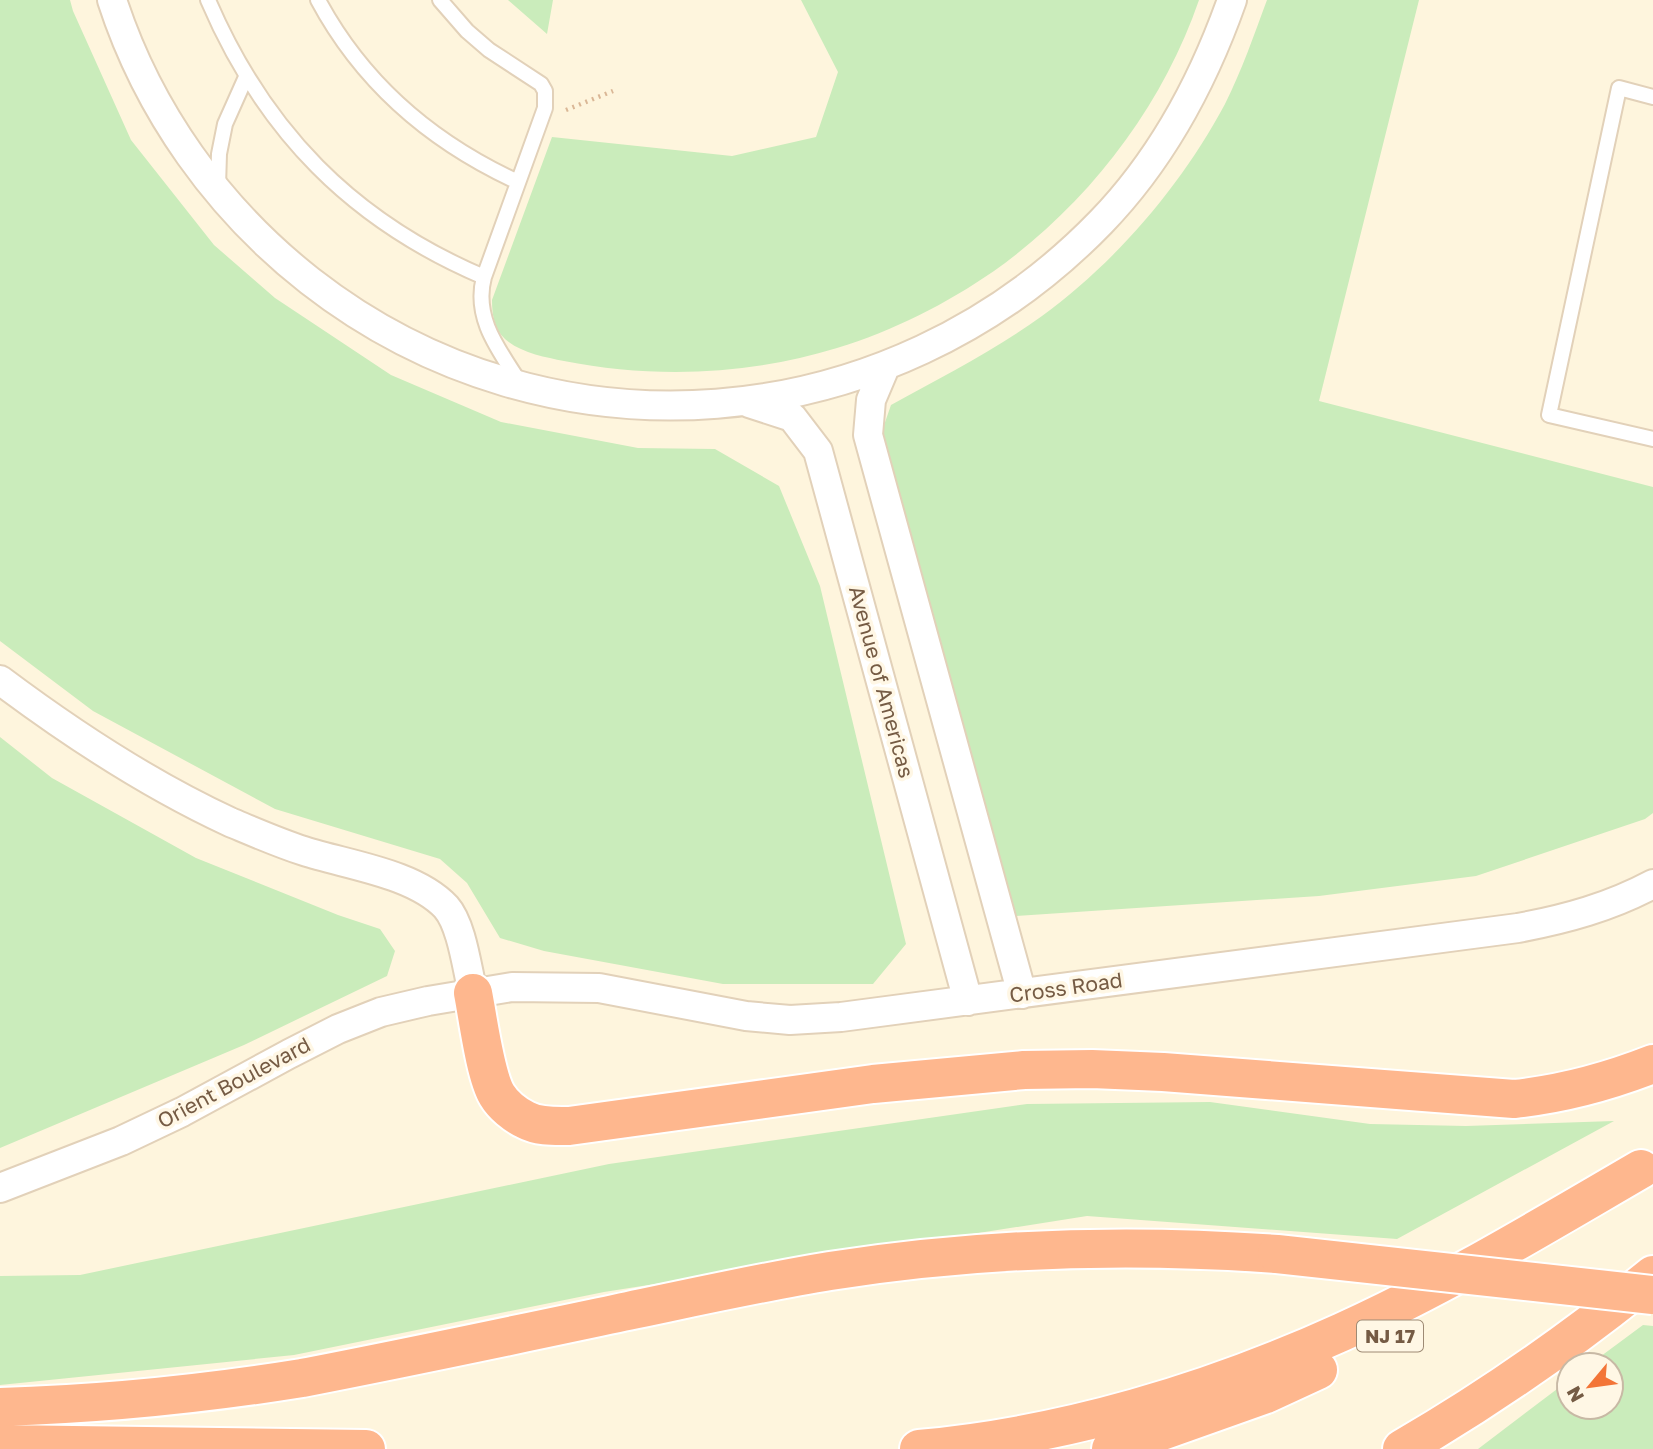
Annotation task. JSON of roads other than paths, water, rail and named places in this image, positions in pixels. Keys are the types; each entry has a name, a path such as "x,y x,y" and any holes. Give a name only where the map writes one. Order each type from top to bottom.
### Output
{"highway":[{"path":"473,993 490,1075 497,1095 510,1110 527,1121 548,1126 569,1126 886,1082 1024,1070 1163,1072 1514,1099 1585,1088 1653,1064"},
{"path":"919,1449 1008,1437 1090,1419 1177,1395 1260,1367 1343,1332 1421,1293 1498,1252 1647,1164"},
{"name":"NJ 17","path":"1111,1449 1266,1394 1352,1355 1432,1314 1562,1228 1647,1164"},
{"path":"0,1407 107,1402 233,1389 764,1283 900,1262 969,1255 1096,1248 1214,1249 1653,1295"},
{"path":"1402,1449 1563,1344 1653,1275"},
{"path":"0,1444 366,1449"}],"street":[{"path":"111,0 137,66 188,154 217,192 286,262 329,296 371,324 419,349 471,371 522,387 570,398 615,404 692,406 747,402 795,394 840,383 886,367 981,320 1024,290 1066,257 1103,220 1168,137 1195,89 1232,0"},
{"path":"886,367 871,400 868,435 1022,994"},
{"name":"Avenue of Americas","path":"747,402 792,417 818,451 968,1001"},
{"path":"0,680 58,723 128,767 230,822 302,850 402,880 430,894 447,909 457,930 473,993"},
{"name":"Cross Road","path":"473,993 512,987 599,988 698,1008 790,1020 863,1014 1518,928 1595,910 1653,884"},
{"name":"Orient Boulevard","path":"0,1188 121,1142 338,1029 382,1012 473,993"}],"lane":[{"path":"208,0 262,103 301,151 358,203 415,242 458,267 484,277"},
{"path":"318,0 355,58 390,97 429,131 518,182"},
{"path":"439,0 481,43 512,66 535,78 545,91 545,108 484,277 480,298 485,323 522,387"},
{"path":"217,192 219,154 225,124 246,77"},
{"path":"1653,97 1619,88 1549,415 1653,439"}]}
